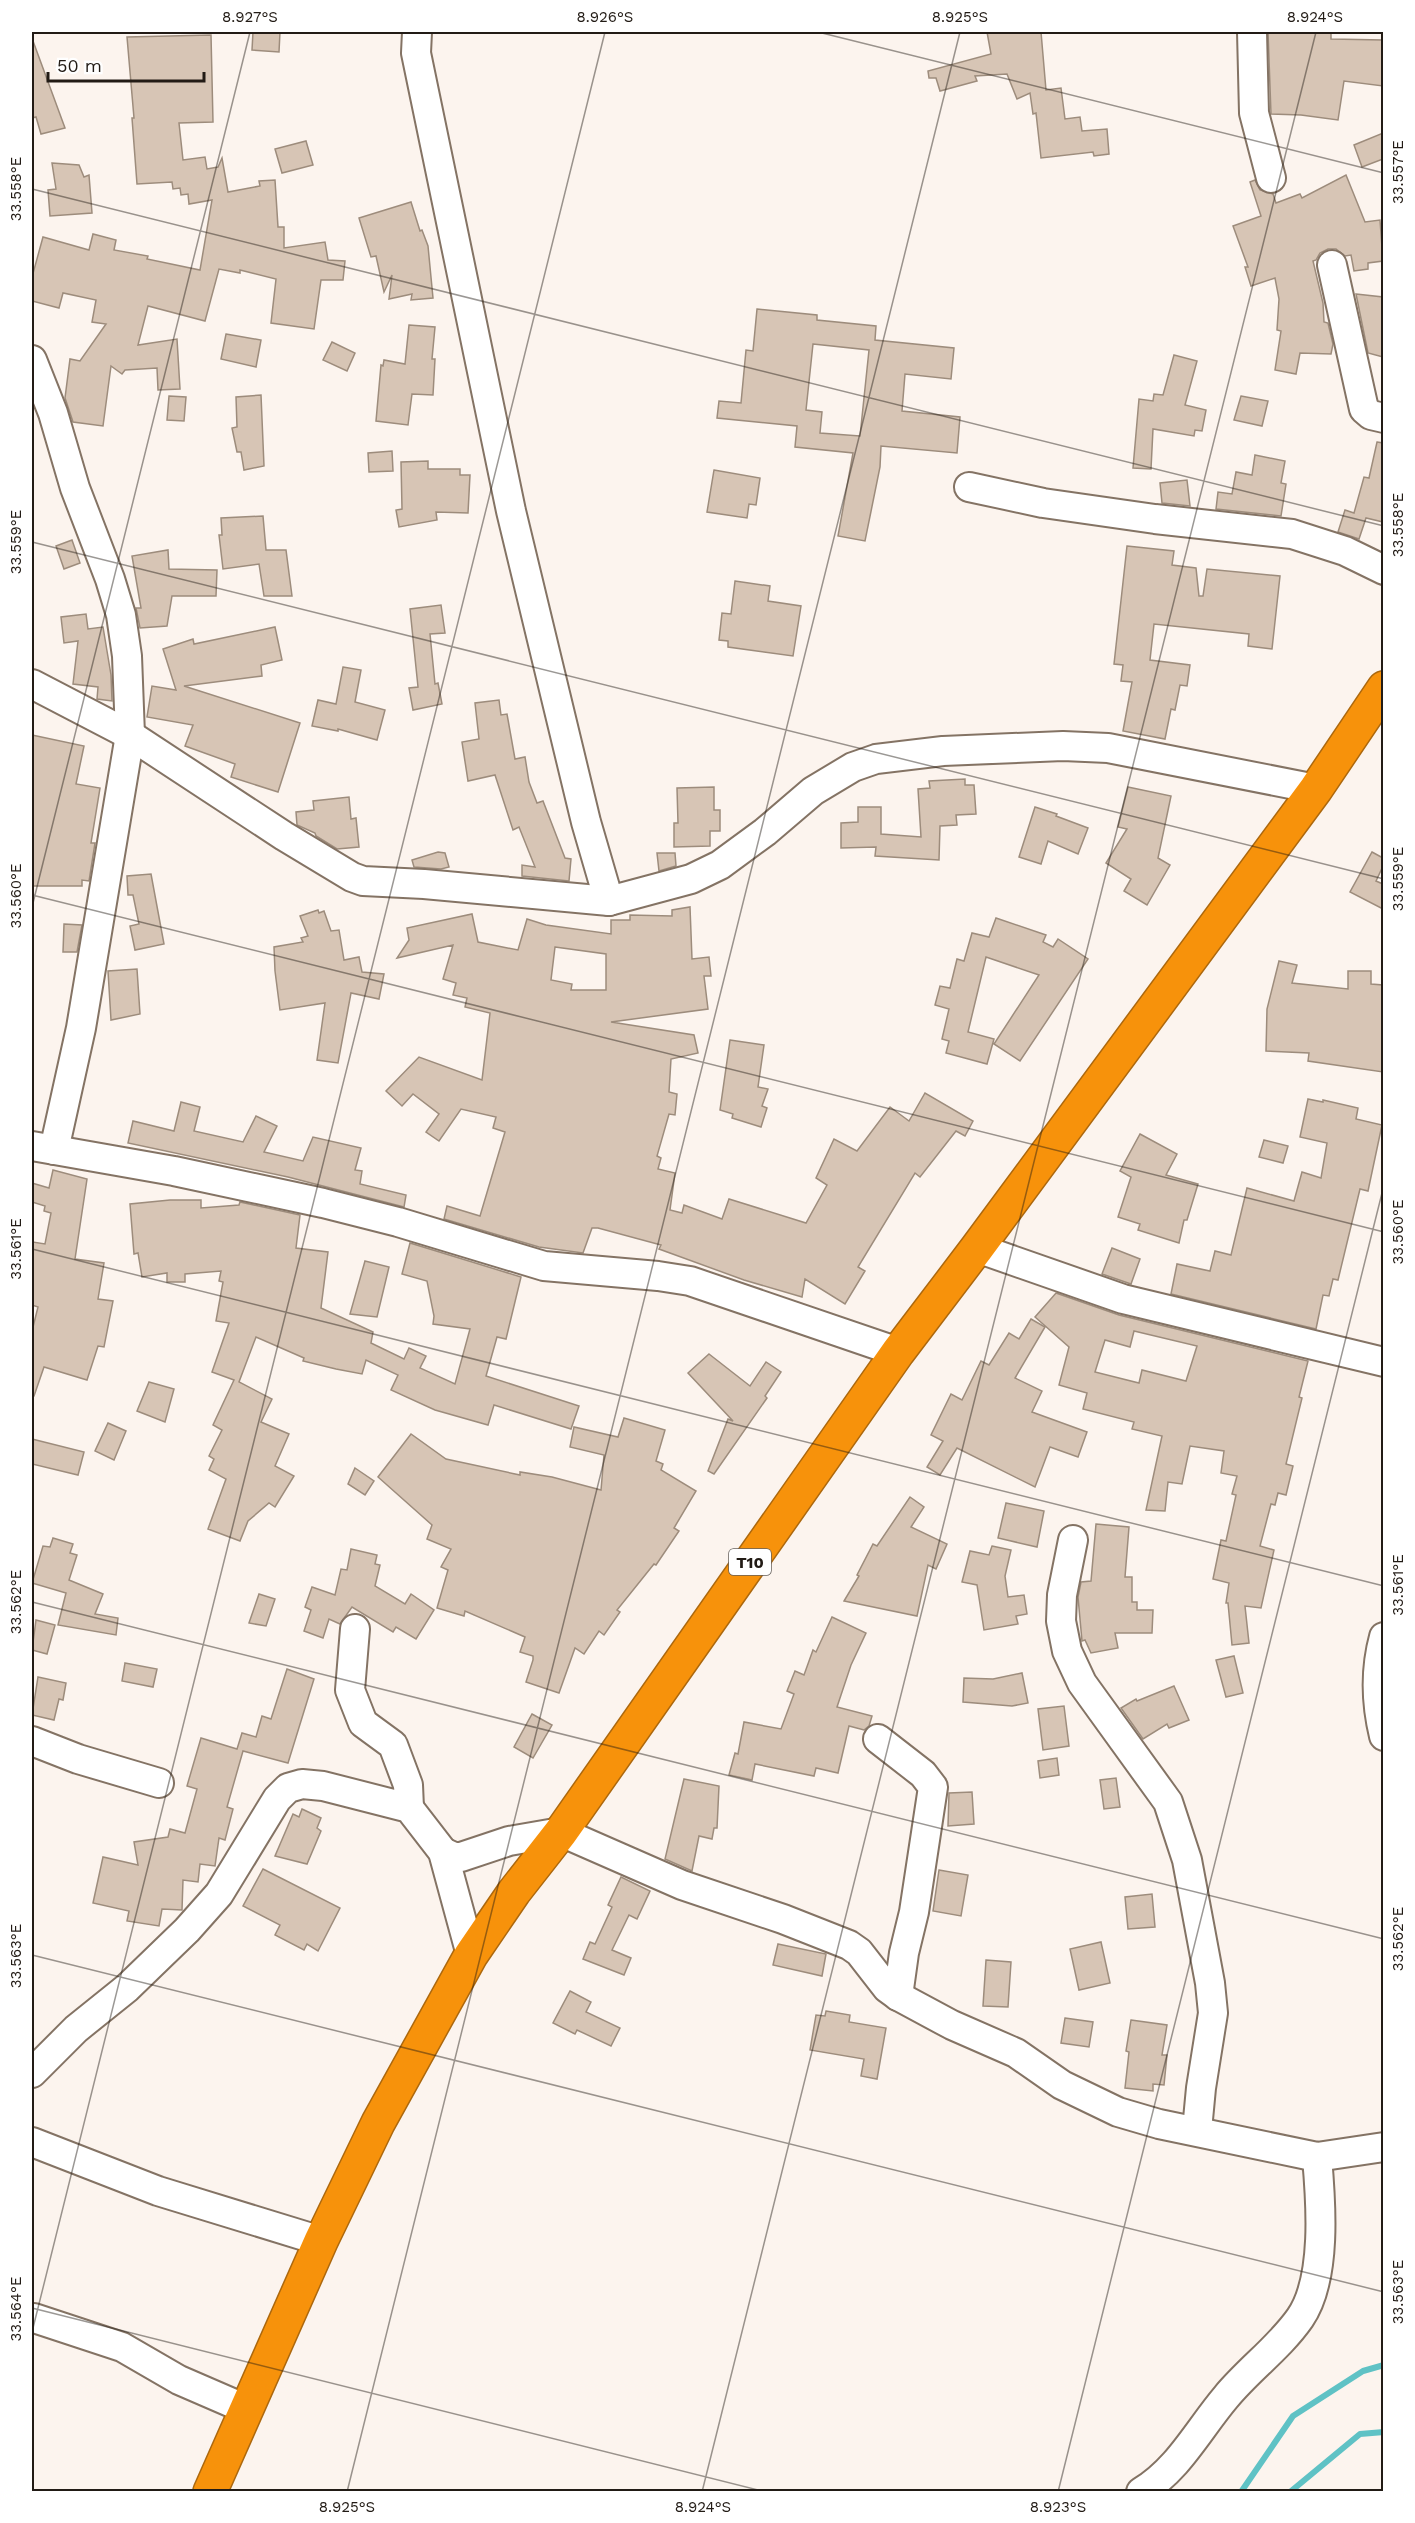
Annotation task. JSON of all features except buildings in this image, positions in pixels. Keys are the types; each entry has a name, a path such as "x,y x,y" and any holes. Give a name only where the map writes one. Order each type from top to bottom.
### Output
{"highway":[{"name":"T10","path":"210,2492 321,2241 378,2123 471,1955 514,1892 561,1832 898,1352 978,1248 1316,789 1383,688"}],"street":[{"path":"417,32 416,53 511,511 586,822 609,901"},
{"path":"1252,32 1254,113 1271,178"},
{"path":"1332,265 1364,409 1371,415 1383,418"},
{"path":"32,360 53,413 75,488 110,579 121,615 128,656 130,735 81,1028 43,1148 174,1171 323,1203 398,1222 544,1266 690,1281 898,1352"},
{"path":"969,487 1043,502 1155,519 1292,534 1345,551 1383,570"},
{"path":"32,684 130,735 284,836 352,877 363,880 609,901 691,879 720,865 765,832 813,791 853,767 876,759 997,747 1108,748 1316,789"},
{"path":"978,1248 1123,1299 1383,1362"},
{"path":"1073,1540 1062,1595 1061,1621 1066,1651 1082,1683 1168,1802 1187,1860 1210,1983 1213,2013 1197,2130"},
{"path":"355,1629 350,1690 363,1723 393,1745 408,1785 409,1808 443,1851 454,1857 461,1857 509,1841 561,1832 682,1885 783,1918 849,1945 859,1952 887,1988 898,1996 952,2025 1016,2053 1062,2085 1118,2112 1159,2124 1197,2130 1317,2157 1383,2147"},
{"path":"1383,1637 1377,1687 1378,1712 1383,1736"},
{"path":"878,1739 923,1774 933,1787 914,1912 904,1953 898,1996"},
{"path":"32,1741 78,1759 159,1783"},
{"path":"32,2073 76,2029 127,1988 187,1930 219,1894 277,1799 288,1788 302,1784 323,1786 409,1808"},
{"path":"443,1851 471,1955"},
{"path":"32,2142 158,2191 321,2241"},
{"path":"1141,2492 1157,2482 1174,2464 1225,2397 1269,2355 1305,2310 1318,2260 1320,2238 1317,2157"},
{"path":"34,2318 122,2347 179,2380 246,2409"}],"waterway":[{"path":"1241,2492 1293,2416 1363,2371 1384,2365"},
{"path":"1290,2492 1360,2434 1384,2432"}]}
